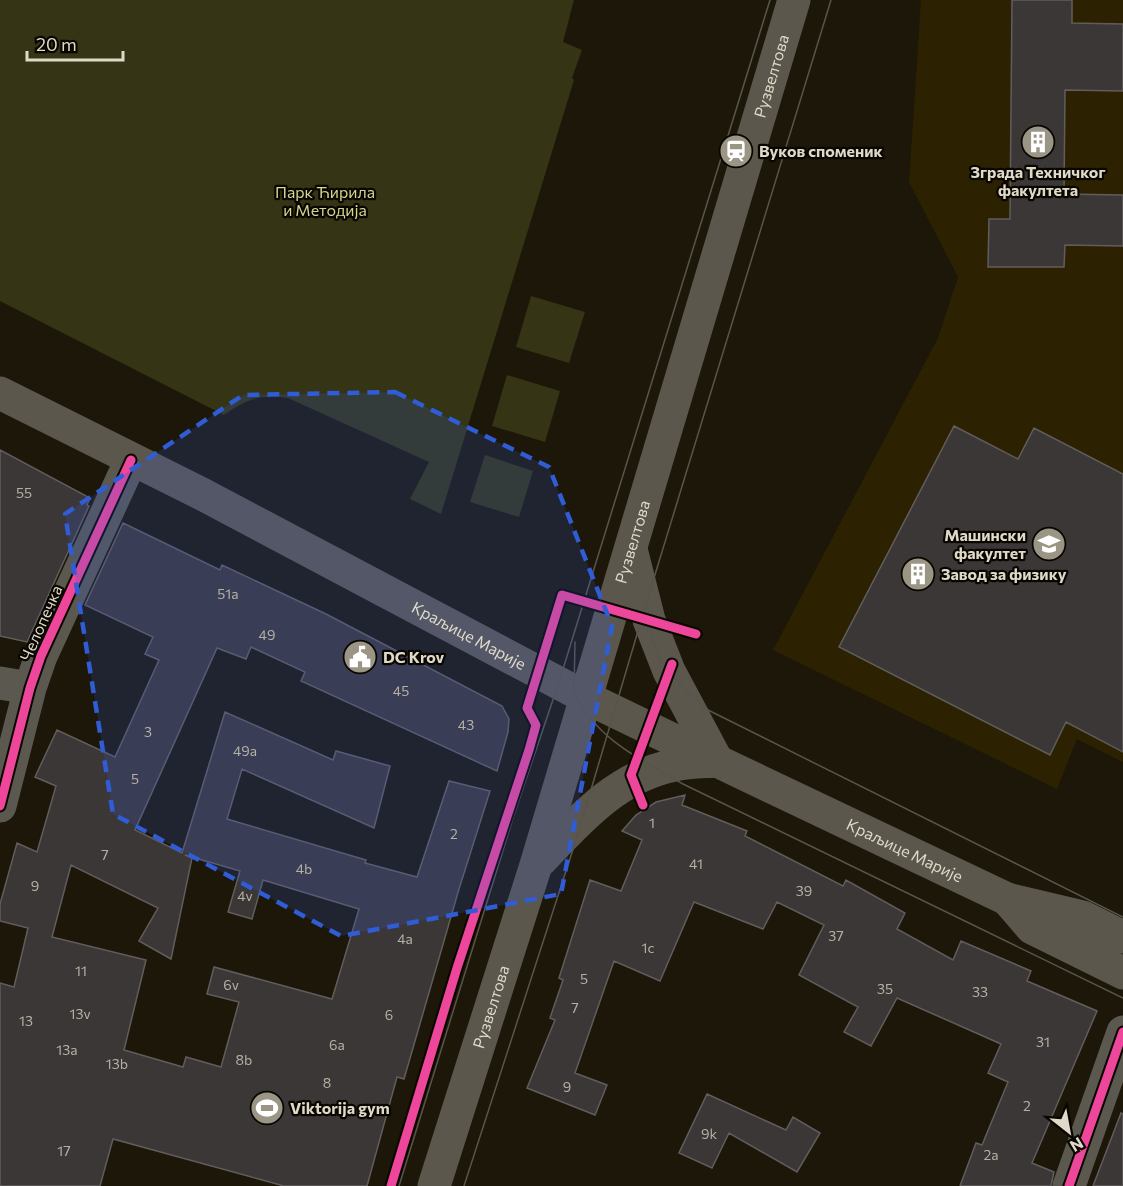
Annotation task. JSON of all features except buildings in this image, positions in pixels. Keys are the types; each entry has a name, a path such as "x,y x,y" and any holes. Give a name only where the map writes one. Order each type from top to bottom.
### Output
{"main road":[{"name":"Рузвелтова","path":"434,1186 536,865 794,0"},
{"name":"Краљице Марије","path":"0,393 201,494 585,697 1007,899 1083,917 1123,938"},
{"path":"536,865 577,822 616,788 675,765 717,761 669,671 649,620 631,549"},
{"name":"Краљице Марије","path":"1007,899 1032,928 1123,973"}],"street":[{"name":"Челопечка","path":"0,806 15,686 41,656 131,460"},
{"path":"1069,1186 1123,1032"}],"highlighted area":[{"path":"395,392 549,467 612,626 561,894 341,936 113,814 65,514 243,395"}],"shaded area":[{"path":"921,0 1123,0 1123,762 1077,739 1057,789 773,650 938,338 958,277 909,182"}],"green space":[{"name":"Парк Ћирила и Методија","path":"0,0 574,0 563,42 582,50 441,514 410,499 429,462 288,398 254,399 224,415 0,301"},
{"path":"531,296 585,312 569,363 516,347"},
{"path":"507,375 560,391 545,442 492,426"},
{"path":"485,455 533,471 519,517 470,502"}],"tram line":[{"path":"399,1186 513,818 559,682 770,0"},
{"path":"464,1186 577,837 831,0"},
{"path":"649,607 653,641 658,654 673,677 708,710 1123,917"},
{"path":"575,642 574,691 583,708 606,735 635,756 683,784 1123,998"}],"cycle path":[{"path":"0,806 30,688 41,656 131,460"},
{"path":"391,1186 457,968 529,750 536,725 527,708 562,595 696,634"},
{"path":"643,805 631,775 672,664"},
{"path":"1069,1186 1123,1032"}],"place":[{"name":"Зграда Техничког факултета","path":"1038,142"},
{"name":"Вуков споменик","path":"736,151"},
{"name":"Машински факултет","path":"1049,544"},
{"name":"Завод за физику","path":"918,574"},
{"name":"DC Krov","path":"360,657"},
{"name":"Viktorija gym","path":"267,1108"}]}
